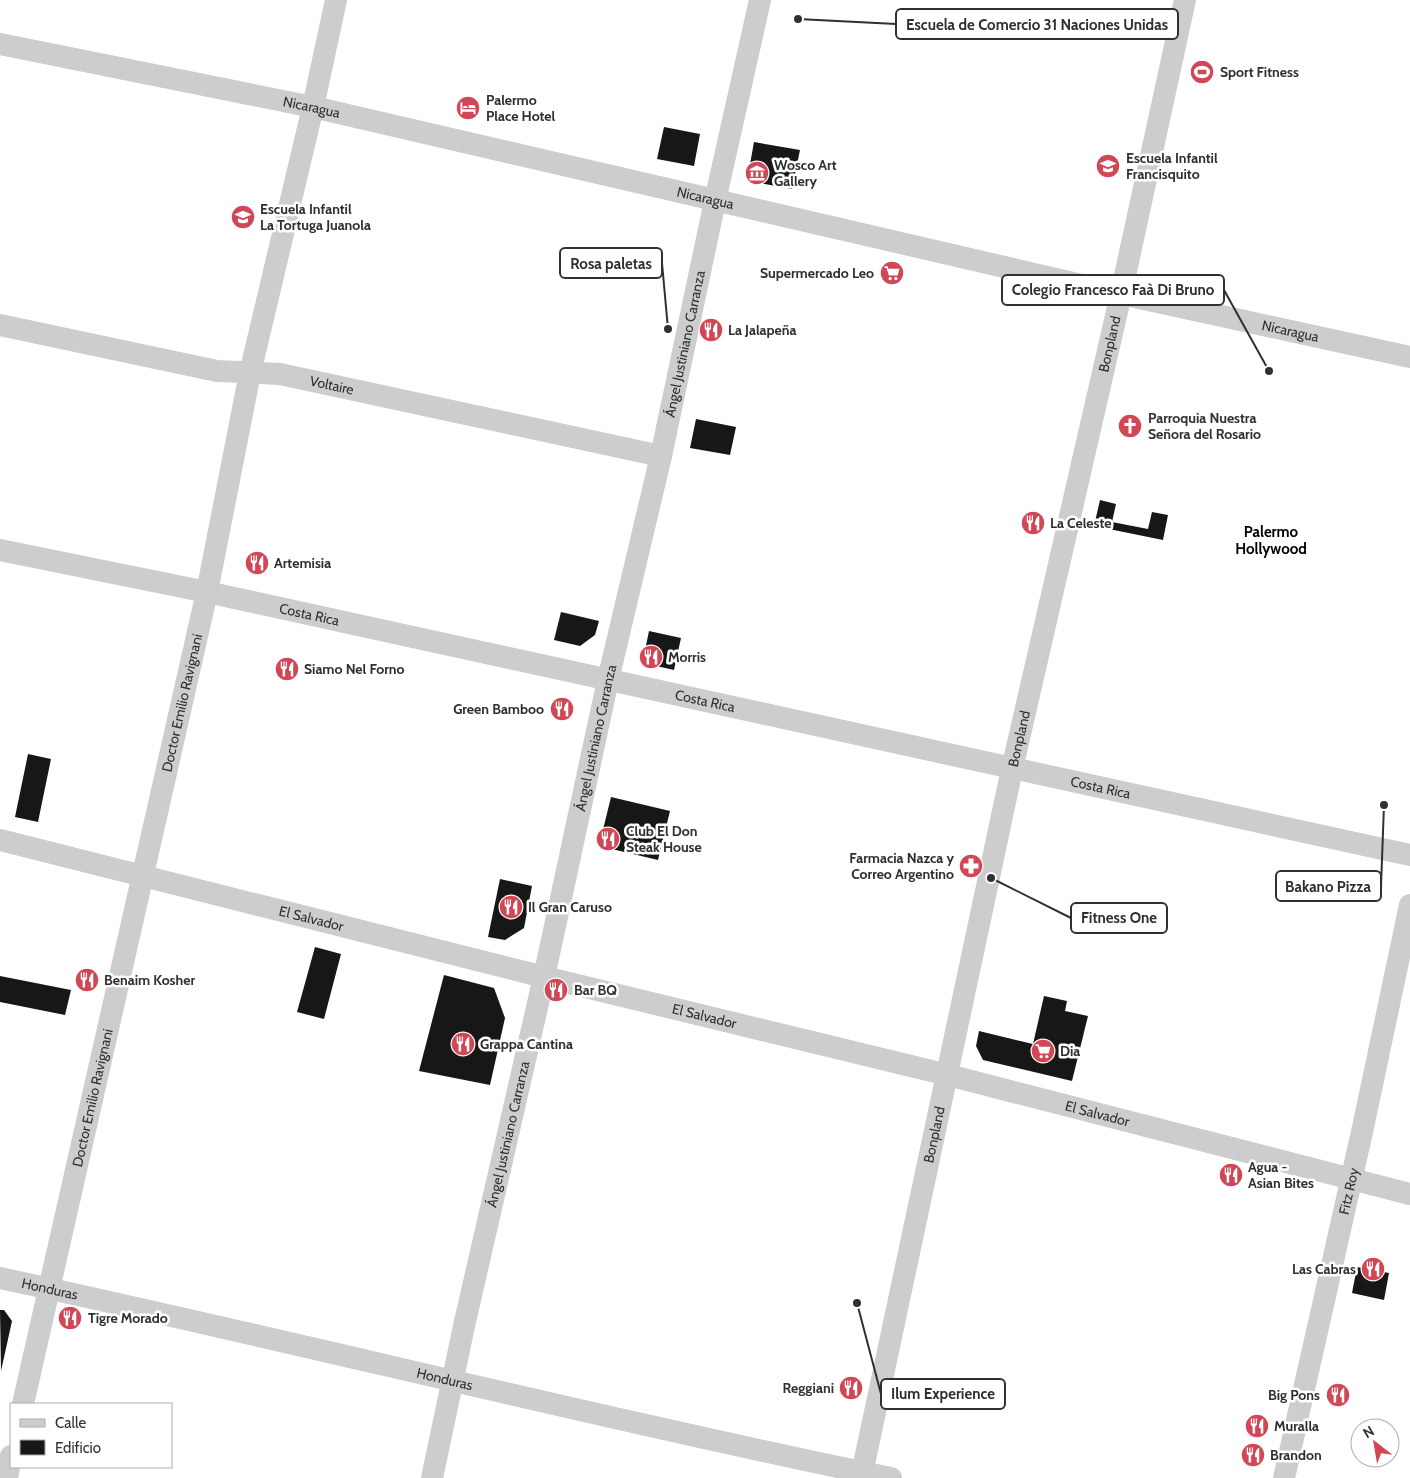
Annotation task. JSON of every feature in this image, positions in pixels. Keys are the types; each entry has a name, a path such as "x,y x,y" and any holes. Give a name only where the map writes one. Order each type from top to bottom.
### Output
{"street":[{"name":"Doctor Emilio Ravignani","path":"22,1403 207,592 250,372 313,107 336,0"},
{"name":"Ángel Justiniano Carranza","path":"432,1478 468,1306 544,977 608,680 661,456 760,0"},
{"name":"Bonpland","path":"862,1475 1012,769 1121,294 1185,0"},
{"name":"Nicaragua","path":"0,44 313,107 1121,294 1410,357"},
{"name":"Voltaire","path":"0,325 217,371 280,374 661,456"},
{"name":"Costa Rica","path":"0,550 207,592 1410,855"},
{"name":"El Salvador","path":"0,840 142,874 544,977 948,1075 1410,1194"},
{"name":"Fitz Roy","path":"1284,1478 1352,1178 1410,904"},
{"name":"Honduras","path":"0,1278 862,1475 891,1478"},
{"path":"6,1478 10,1460"}],"building":[{"path":"664,127 700,134 694,166 657,159"},
{"path":"754,142 800,150 792,189 759,183 754,180 749,170"},
{"path":"696,419 736,427 730,455 690,448"},
{"path":"1100,500 1116,504 1112,522 1148,529 1152,512 1168,515 1163,540 1094,526"},
{"path":"561,612 599,621 595,635 580,646 554,640"},
{"path":"649,631 681,638 674,670 652,665 646,660 644,655"},
{"path":"28,754 51,759 38,822 15,817"},
{"path":"611,797 670,811 658,860 599,846"},
{"name":"Il Gran Caruso","path":"500,879 532,886 524,928 505,940 488,937"},
{"path":"315,947 341,954 324,1019 297,1012"},
{"name":"Grappa Cantina","path":"444,975 494,988 505,1018 490,1085 419,1071"},
{"path":"0,976 71,990 65,1015 0,1002"},
{"path":"1044,996 1067,1001 1065,1011 1088,1016 1072,1081 983,1060 976,1046 979,1031 1033,1044"},
{"path":"1357,1267 1389,1273 1384,1300 1352,1293"},
{"path":"0,1310 4,1310 12,1321 1,1371"},
{"path":"910,1378 954,1388 951,1400 906,1392"}],"place":[{"name":"Escuela de Comercio 31 Naciones Unidas","path":"798,19"},
{"name":"Sport Fitness","path":"1202,72"},
{"name":"Palermo Place Hotel","path":"468,108"},
{"name":"Escuela Infantil Francisquito","path":"1108,166"},
{"name":"Wosco Art Gallery","path":"757,173"},
{"name":"Escuela Infantil La Tortuga Juanola","path":"243,217"},
{"name":"Supermercado Leo","path":"892,273"},
{"name":"Rosa paletas","path":"668,329"},
{"name":"La Jalapeña","path":"711,330"},
{"name":"Colegio Francesco Faà Di Bruno","path":"1269,371"},
{"name":"Parroquia Nuestra Señora del Rosario","path":"1130,426"},
{"name":"La Celeste","path":"1033,523"},
{"name":"Artemisia","path":"257,563"},
{"name":"Morris","path":"651,657"},
{"name":"Siamo Nel Forno","path":"287,669"},
{"name":"Green Bamboo","path":"562,709"},
{"name":"Bakano Pizza","path":"1384,805"},
{"name":"Club El Don Steak House","path":"608,839"},
{"name":"Farmacia Nazca y Correo Argentino","path":"971,866"},
{"name":"Fitness One","path":"991,878"},
{"name":"Il Gran Caruso","path":"511,907"},
{"name":"Benaim Kosher","path":"87,980"},
{"name":"Bar BQ","path":"556,990"},
{"name":"Grappa Cantina","path":"463,1044"},
{"name":"Dia","path":"1043,1051"},
{"name":"Agua - Asian Bites","path":"1231,1175"},
{"name":"Las Cabras","path":"1373,1269"},
{"name":"Ilum Experience","path":"857,1303"},
{"name":"Tigre Morado","path":"70,1318"},
{"name":"Reggiani","path":"851,1388"},
{"name":"Big Pons","path":"1338,1395"},
{"name":"Muralla","path":"1257,1426"},
{"name":"Brandon","path":"1253,1455"}],"district":[{"name":"Palermo Hollywood","path":"1271,540"}]}
